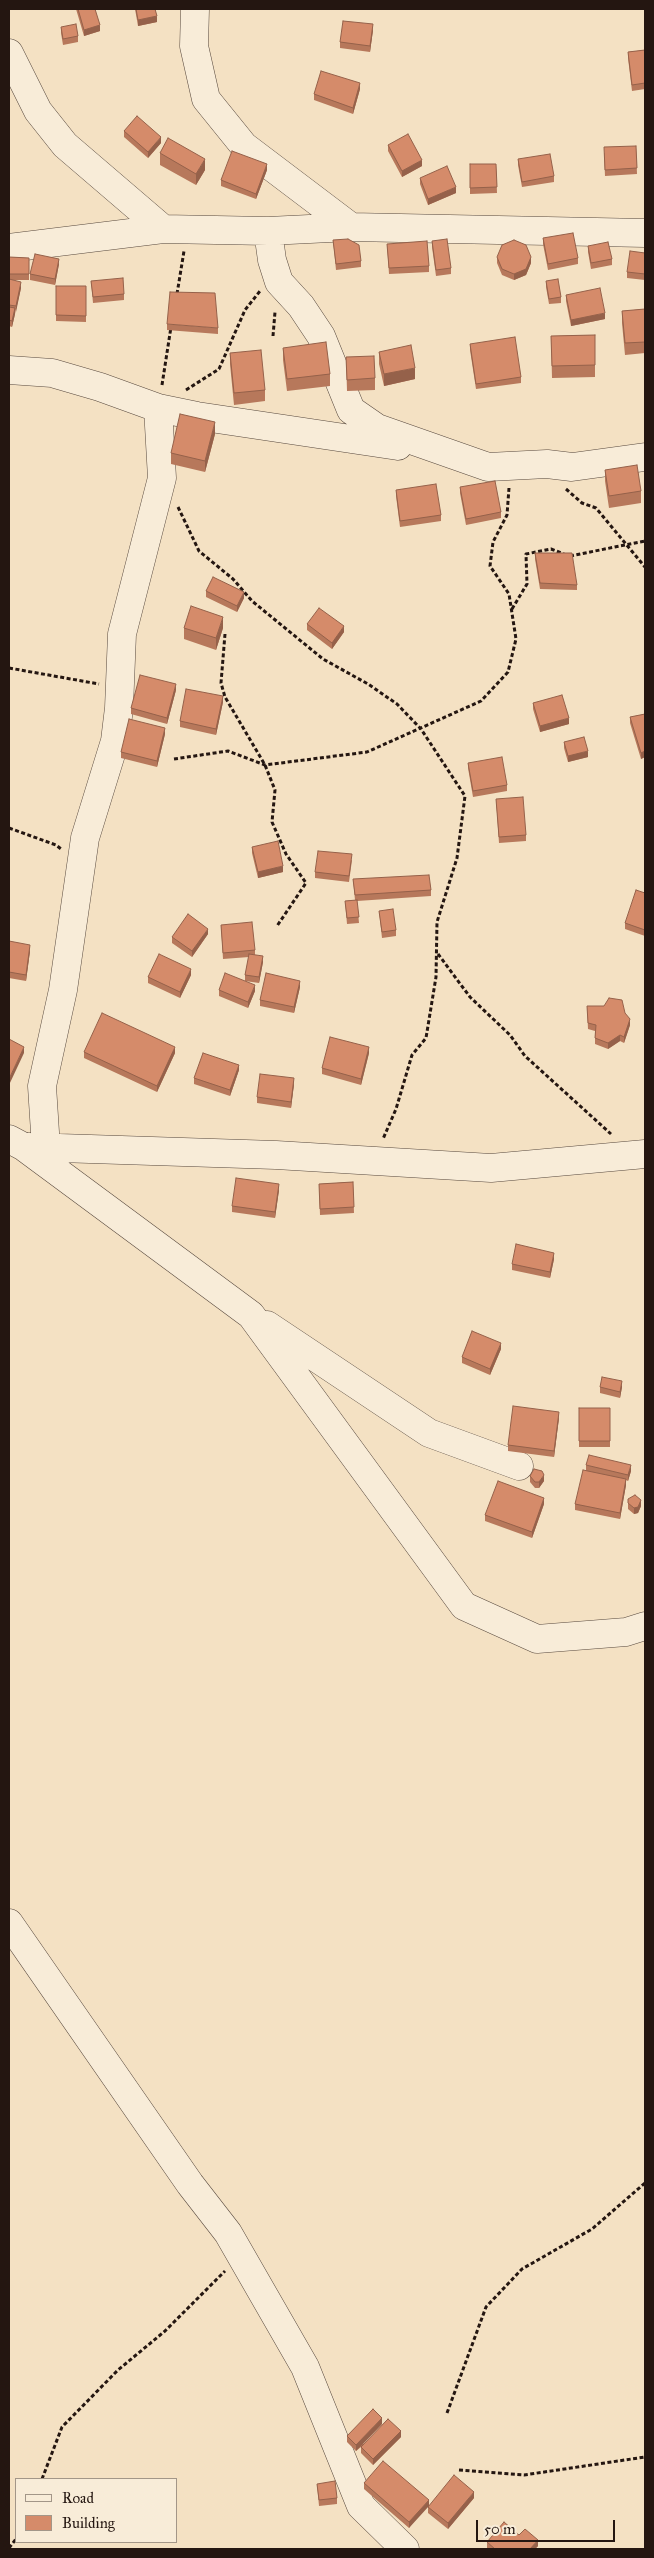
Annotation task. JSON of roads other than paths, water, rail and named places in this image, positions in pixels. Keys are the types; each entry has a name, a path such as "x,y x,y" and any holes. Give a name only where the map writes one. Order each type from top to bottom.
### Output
{"street":[{"path":"195,9 194,46 206,99 244,146 351,227"},
{"path":"9,53 15,90 38,111 64,145 176,229"},
{"path":"9,248 176,229 268,231 351,227 645,233"},
{"path":"268,231 279,282 301,306 321,336 351,410 376,428 488,467 547,464 572,468 645,457"},
{"path":"9,370 52,373 100,387 158,408 197,416 445,453"},
{"path":"26,1144 42,1086 63,990 86,838 115,741 120,688 122,634 162,478 158,408"},
{"path":"26,1144 276,1155 491,1168 636,1154"},
{"path":"26,1144 251,1315 430,1433 518,1466"},
{"path":"251,1315 464,1606 537,1639 626,1632 645,1626"},
{"path":"9,1924 190,2184 228,2233 305,2367 361,2506 404,2549"}]}
